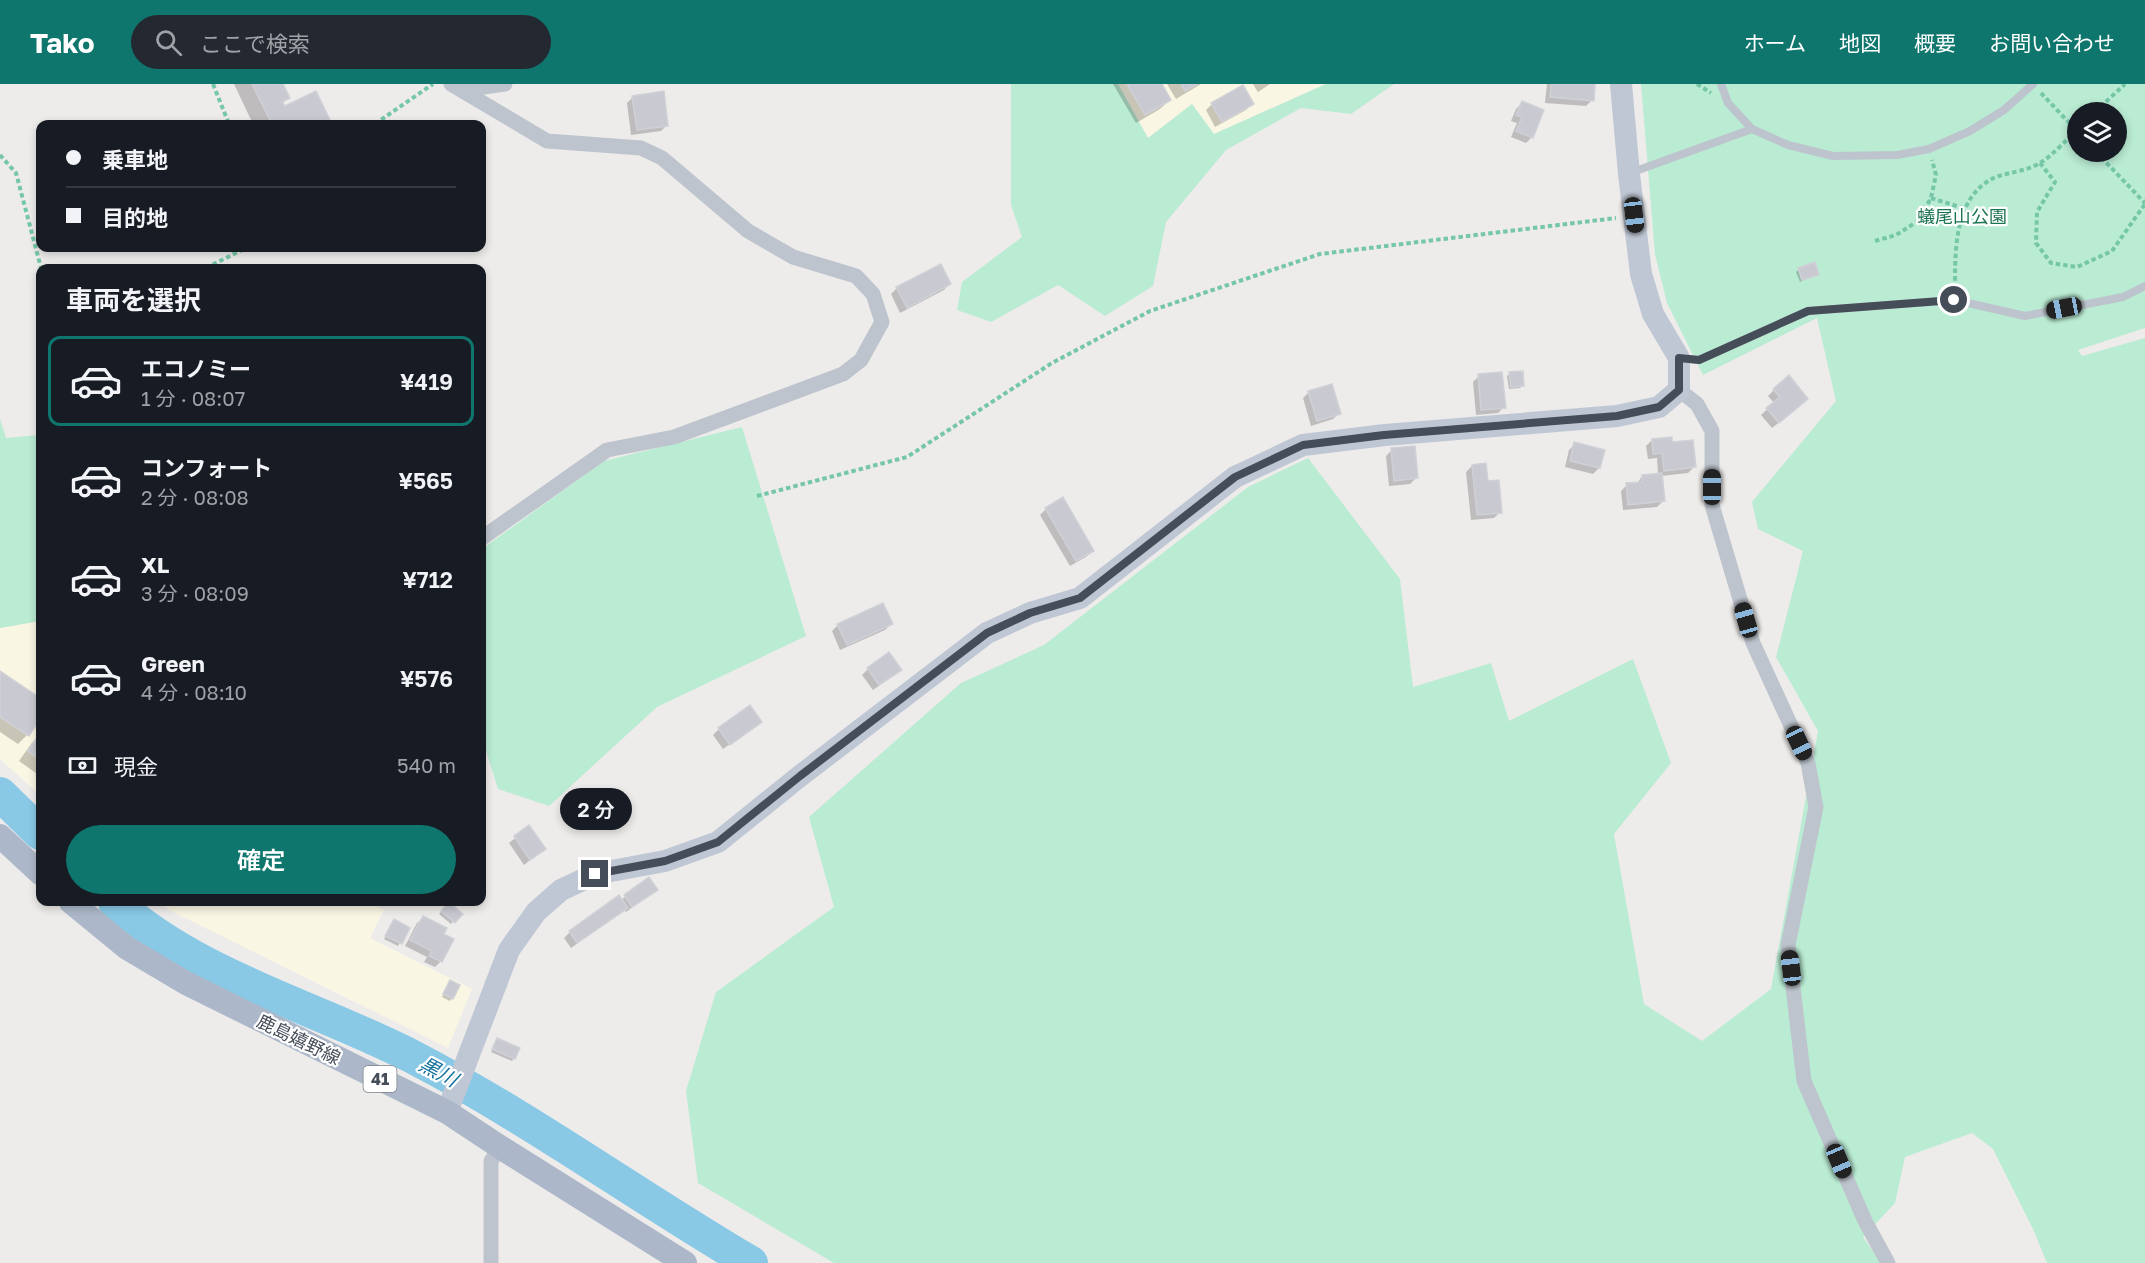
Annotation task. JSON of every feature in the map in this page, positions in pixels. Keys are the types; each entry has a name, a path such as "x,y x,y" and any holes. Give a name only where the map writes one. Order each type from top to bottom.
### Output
{"main road":[{"path":"0,836 36,869"},
{"name":"鹿島嬉野線","path":"78,906 127,948 186,983 447,1112 685,1263"}],"street":[{"path":"457,87 505,84"},
{"path":"447,1112 509,950 536,912 561,890 595,874 665,861 718,842 800,776 987,633 1030,613 1080,598 1235,477 1303,445 1384,435 1617,416 1659,407 1679,390 1679,358 1653,314 1641,274 1629,174 1622,84"},
{"path":"457,87 547,141 641,148 662,158 748,231 793,257 856,276 873,294 882,322 861,360 843,374 674,437 607,450 486,535"},
{"path":"1679,390 1696,404 1712,431 1712,505 1753,643 1808,763 1816,807 1788,945 1804,1081 1865,1221 1888,1263"},
{"path":"491,1263 491,1161 500,1147"}],"lane":[{"path":"1721,84 1728,103 1752,129 1788,144 1833,156 1897,155 1929,149 1970,130 2004,110 2033,84"},
{"path":"1629,174 1752,129"},
{"path":"1679,358 1699,360 1808,311 1954,300 2025,316 2123,297 2145,286"}],"path":[{"path":"213,84 227,120"},
{"path":"381,120 432,84"},
{"path":"2033,84 2067,120"},
{"path":"2106,102 2125,84"},
{"path":"1954,300 1956,240 1966,208 1976,191 1994,178 2040,164 2067,139"},
{"path":"1875,241 1896,235 1918,221 1931,198 1936,175 1929,149"},
{"path":"0,155 16,173 36,249"},
{"path":"2040,164 2055,182 2037,212 2036,243 2051,263 2077,267 2112,251 2145,204 2105,162"},
{"path":"1931,198 1966,208"},
{"path":"757,496 907,457 1052,363 1150,311 1320,254 1634,215"},
{"path":"214,264 238,252"}],"shaded area":[{"path":"1118,84 1326,84 1214,134 1192,104 1148,138"},
{"path":"36,622 36,791 0,759 0,628"},
{"path":"165,906 376,906 384,910 370,938 472,989 448,1048"}],"green space":[{"path":"1011,84 1118,84 1148,138 1192,104 1214,134 1326,84 1394,84 1351,114 1301,108 1226,150 1166,222 1153,286 1105,316 1058,285 991,322 957,310 962,282 1022,237 1011,205"},
{"name":"蟻尾山公園","path":"1641,84 2145,84 2145,328 2078,350 2082,356 2145,338 2145,1263 2047,1263 2033,1229 1993,1149 1972,1133 1905,1157 1895,1203 1863,1237 1881,1263 834,1263 698,1183 686,1091 716,992 834,907 809,817 961,683 1044,645 1248,487 1308,458 1400,579 1413,687 1491,663 1509,721 1633,659 1671,763 1614,834 1644,1004 1702,1041 1771,989 1818,731 1776,657 1803,551 1758,529 1752,502 1836,401 1817,318 1703,375 1667,303 1655,254"},
{"path":"0,419 6,438 36,435 36,622 0,628"},
{"path":"742,427 806,636 657,707 549,806 498,789 486,751 486,546 604,461"}],"building":[{"path":"252,84 283,84 290,98 282,102 285,106 316,91 330,120 270,120"},
{"path":"1127,84 1162,84 1171,100 1145,115"},
{"path":"1181,84 1197,84 1185,91"},
{"path":"1551,84 1595,84 1594,101 1550,97"},
{"path":"1243,85 1254,104 1222,122 1211,103"},
{"path":"664,91 668,126 637,130 632,96"},
{"path":"1522,101 1544,110 1533,138 1516,131 1522,117 1516,115"},
{"path":"1815,262 1819,275 1802,280 1798,268"},
{"path":"941,264 951,284 907,308 896,287"},
{"path":"1523,371 1524,386 1511,387 1509,372"},
{"path":"1502,372 1506,408 1481,410 1478,374"},
{"path":"1789,375 1808,399 1779,423 1766,408 1780,397 1773,389"},
{"path":"1332,384 1341,414 1317,421 1308,391"},
{"path":"1672,437 1672,442 1693,440 1696,467 1664,471 1662,453 1653,454 1652,439"},
{"path":"1574,442 1605,450 1600,468 1570,461"},
{"path":"1415,446 1418,478 1394,481 1391,448"},
{"path":"1486,463 1488,481 1499,480 1502,513 1477,515 1472,465"},
{"path":"1662,473 1665,501 1628,505 1626,483 1642,482 1642,475"},
{"path":"1063,497 1094,551 1076,561 1045,508"},
{"path":"883,603 893,624 847,645 837,624"},
{"path":"889,652 902,670 879,685 867,668"},
{"path":"0,671 36,695 36,725 29,736 0,717"},
{"path":"750,705 762,722 730,745 718,728"},
{"path":"36,739 36,757 28,751"},
{"path":"529,825 546,849 530,860 514,836"},
{"path":"649,877 658,890 632,907 624,895"},
{"path":"619,895 628,908 577,943 569,931"},
{"path":"445,906 454,906 463,914 455,923 441,911"},
{"path":"423,916 447,928 444,934 454,939 442,962 429,956 432,951 410,940"},
{"path":"394,919 410,928 402,944 385,936"},
{"path":"450,980 460,985 453,999 443,994"},
{"path":"497,1038 520,1048 515,1059 492,1049"}],"waterway":[{"name":"黒川","path":"0,794 36,829"},
{"name":"黒川","path":"120,906 147,928 219,970 376,1039 456,1081 541,1131 751,1263"}],"route":[{"path":"595,874 665,861 718,842 800,776 987,633 1030,613 1080,598 1235,477 1303,445 1384,435 1617,416 1659,407 1679,390 1679,358 1699,360 1808,311 1954,300"}]}
